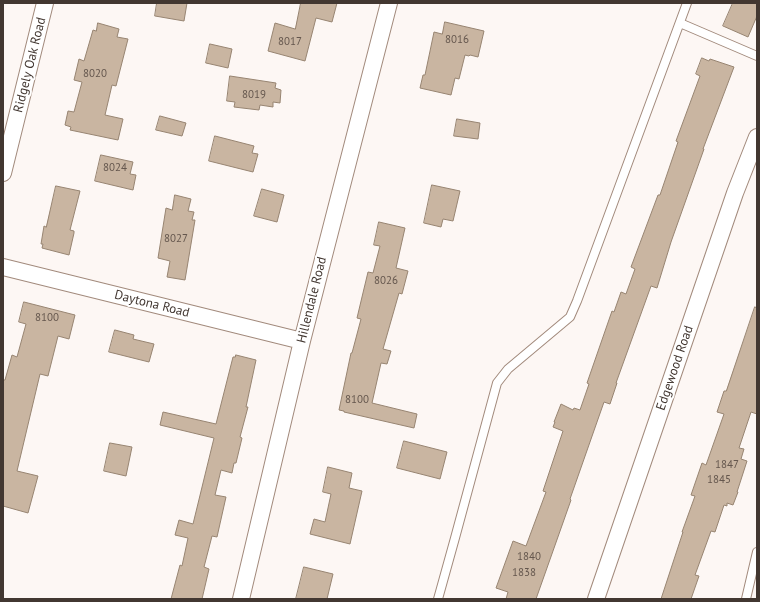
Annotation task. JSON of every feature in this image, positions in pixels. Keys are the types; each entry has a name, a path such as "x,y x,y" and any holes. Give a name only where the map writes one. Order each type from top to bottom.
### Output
{"street":[{"name":"Ridgely Oak Road","path":"3,174 45,3"},
{"name":"Hillendale Road","path":"241,599 302,341 388,3"},
{"name":"Edgewood Road","path":"596,599 735,193 757,137"},
{"name":"Daytona Road","path":"3,267 302,341"}],"lane":[{"path":"438,599 497,383 508,369 570,317 687,3"},
{"path":"680,23 757,56"},
{"path":"746,599 753,584 757,552"}],"building":[{"path":"157,3 187,3 184,21 155,16"},
{"path":"301,3 337,3 332,22 316,18 305,61 268,51 275,23 295,29"},
{"path":"733,3 757,3 757,16 748,37 723,26"},
{"path":"445,22 484,31 478,57 465,55 459,79 455,78 451,95 420,88 423,75 425,75 434,32 442,34"},
{"path":"98,23 119,29 117,37 128,39 116,86 112,85 105,115 123,119 118,140 70,130 71,127 65,125 68,111 74,112 82,82 74,80 79,59 84,61 93,30 96,31"},
{"path":"210,44 232,49 228,68 206,63"},
{"path":"702,58 709,61 710,59 734,67 703,149 657,288 651,286 616,383 610,404 604,402 536,599 506,599 508,592 496,588 513,541 526,546 546,492 543,491 563,431 553,427 554,422 561,404 573,410 574,408 580,410 589,384 587,383 612,311 614,312 621,292 626,294 635,269 631,267 658,195 660,195 678,142 676,141 700,76 696,74"},
{"path":"230,76 276,83 275,88 281,90 280,103 273,102 273,107 260,105 259,110 234,107 235,102 227,101"},
{"path":"160,116 186,123 182,136 156,130"},
{"path":"457,119 480,123 478,139 454,136"},
{"path":"215,136 254,146 252,153 258,154 253,172 209,161"},
{"path":"101,155 133,162 130,174 136,175 133,190 95,181"},
{"path":"432,185 460,191 453,221 443,219 441,227 424,223"},
{"path":"56,186 80,191 70,230 74,231 74,233 69,255 42,248 43,244 41,244 44,226 46,227"},
{"path":"262,189 284,195 277,222 254,216"},
{"path":"175,195 191,199 188,211 194,212 192,220 195,220 185,280 167,277 170,261 158,258 166,208 172,210"},
{"path":"379,222 405,228 396,268 408,271 402,294 399,293 383,349 391,351 387,364 381,363 372,403 417,414 414,428 339,410 351,353 361,319 357,318 368,272 373,273 380,246 374,245"},
{"path":"24,302 75,315 69,339 58,336 48,376 40,374 17,471 38,476 28,513 3,506 3,380 5,380 12,355 17,357 26,324 19,322"},
{"path":"755,307 757,308 757,414 751,412 739,448 744,449 741,459 747,461 738,492 733,505 727,503 727,506 724,505 715,532 711,531 695,575 699,576 691,599 661,599 695,496 691,495 702,463 706,465 724,414 717,412 724,391 726,391"},
{"path":"115,330 134,335 133,339 154,344 149,362 109,352"},
{"path":"236,355 256,360 236,463 234,463 232,473 221,470 215,495 226,497 217,537 212,536 204,567 209,569 202,599 171,599 180,565 182,566 188,538 175,535 179,520 193,524 214,438 160,425 163,412 216,424 233,357"},
{"path":"404,441 447,452 440,479 397,468"},
{"path":"110,443 132,447 126,476 104,471"},
{"path":"328,467 352,473 349,488 362,491 350,544 310,534 314,519 325,522 331,494 323,492"},
{"path":"304,567 333,574 327,599 296,599"}]}
